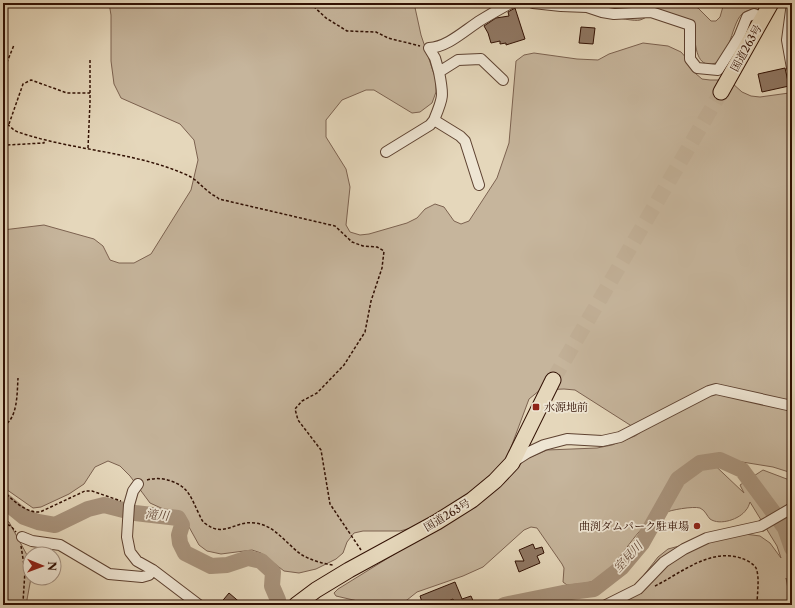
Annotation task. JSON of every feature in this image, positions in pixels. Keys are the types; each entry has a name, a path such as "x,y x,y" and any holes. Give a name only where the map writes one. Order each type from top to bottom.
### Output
{"highway":[{"name":"国道263号","path":"721,92 771,3"},
{"name":"国道263号","path":"296,605 316,590 349,570 437,522 472,500 495,481 512,463 553,380"}],"street":[{"path":"428,48 434,48 454,39 511,3"},
{"path":"534,3 588,7 614,14 650,12 690,25 690,59 697,68 718,70 739,37 747,17 754,14 762,18"},
{"path":"792,3 787,40 792,68"},
{"path":"386,152 430,125 434,120 442,101 443,93 439,72 435,58 428,48"},
{"path":"439,72 458,60 481,59 504,80"},
{"path":"434,120 460,136 465,141 479,185"},
{"path":"512,463 527,453 544,445 567,439 602,441 620,437 709,391 716,389 792,406"},
{"path":"138,484 133,491 129,504 127,537 130,552 137,561 153,570 198,605"},
{"path":"606,605 638,589 664,562 704,537 761,526 792,508"},
{"path":"22,537 32,541 60,545 109,574 142,577 150,574 153,570"}],"path":[{"path":"102,3 110,3"},
{"path":"310,3 326,18 347,31 376,32 388,38 428,48"},
{"path":"3,72 14,45"},
{"path":"88,148 90,60"},
{"path":"9,124 23,84 31,80 67,92 90,93"},
{"path":"3,122 9,124 15,131 44,140 134,157 159,164 189,175 219,199 335,226 352,242 363,246 377,247 384,251 382,268 371,301 365,332 344,365 317,393 302,401 295,409 298,420 321,450 330,504 367,560"},
{"path":"3,143 6,145 34,144 44,143 44,140"},
{"path":"3,426 8,424 14,413 18,378"},
{"path":"138,484 148,479 164,478 181,485 188,493 204,523 212,529 224,530 243,522 255,523 270,527 302,555 327,565 342,566 349,570"},
{"path":"3,491 33,513 40,512 85,491 92,491 129,504"},
{"path":"3,523 11,526 22,537 21,541 25,571 22,605"},
{"path":"651,588 710,558 727,556 737,557 749,561 756,568 758,576 756,605"}],"shaded area":[{"path":"109,3 414,3 421,35 436,80 436,92 432,103 420,112 412,113 374,90 366,90 342,100 326,120 326,137 346,169 350,187 346,225 350,232 360,235 369,234 407,223 417,218 425,209 435,204 444,207 454,221 461,224 469,221 497,178 509,143 516,61 524,55 534,53 577,59 598,60 609,54 643,43 668,46 681,52 688,60 695,73 702,79 719,80 732,83 742,92 751,96 760,97 789,93 792,95 792,473 773,467 705,456 744,493 740,485 763,470 792,481 792,595 786,578 791,605 612,605 629,594 658,557 668,549 724,534 745,534 760,536 770,543 781,558 777,546 750,502 743,513 735,519 724,522 710,519 700,508 682,509 664,513 644,526 606,572 594,581 587,583 567,585 563,582 564,568 562,564 537,528 531,527 524,530 483,567 463,576 417,592 399,605 375,605 336,596 334,593 338,589 422,537 521,461 547,450 597,448 612,445 641,432 575,390 540,390 529,399 507,458 493,475 475,491 418,526 400,531 363,531 354,533 347,542 343,553 336,559 316,569 299,573 284,571 261,553 252,550 221,554 207,551 199,545 189,527 181,517 150,503 130,476 120,466 108,461 95,467 84,484 69,494 41,507 33,508 3,487 3,230 44,225 94,239 103,246 110,260 119,263 134,263 151,254 191,190 198,160 194,140 180,124 121,98 114,84 111,61 111,15"},
{"path":"561,3 685,3 698,8 711,21 716,21 720,17 724,3 764,3 759,7 742,14 738,19 729,44 721,59 715,63 708,64 700,60 696,50 694,29 653,8 648,16 640,20 634,20 602,14"},
{"path":"3,519 9,522 22,546 22,586 30,586 26,605 3,605"}],"building":[{"path":"515,8 525,39 506,45 506,43 500,44 500,41 491,43 484,26 496,18 509,16 508,12"},
{"path":"581,27 595,28 593,44 579,43"},
{"path":"785,68 789,86 762,92 758,74"},
{"path":"533,544 535,549 542,547 544,553 537,556 540,563 519,572 515,561 524,561 519,550"},
{"path":"455,582 462,599 471,596 474,603 467,605 448,605 454,602 453,599 439,605 423,605 420,596"},
{"path":"229,593 243,605 219,605"}],"waterway":[{"name":"室見川","path":"504,605 563,593 594,589 621,568 642,543 678,479 700,463 720,460 742,470 785,528 792,548"},
{"name":"滝川","path":"3,500 24,517 38,522 55,525 88,509 104,505 135,513 178,518 182,525 179,535 180,543 185,553 211,566 227,565 248,558 261,561 273,572 272,586 278,600 278,605"}],"tunnel":[{"path":"553,380 721,92"}],"place":[{"name":"水源地前","path":"536,407"},
{"name":"曲渕ダムパーク駐車場","path":"697,526"}]}
